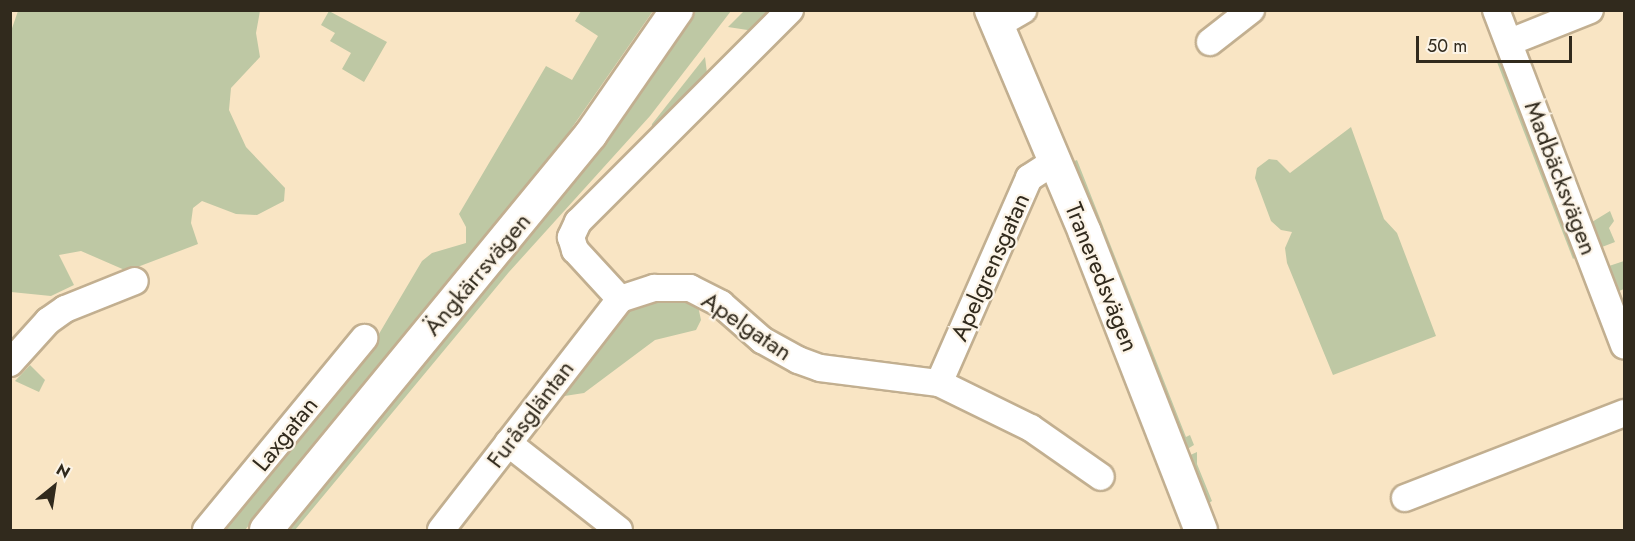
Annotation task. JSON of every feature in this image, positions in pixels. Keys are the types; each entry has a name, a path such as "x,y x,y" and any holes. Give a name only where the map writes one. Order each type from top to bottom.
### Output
{"street":[{"name":"Ängkärrsvägen","path":"266,531 591,135 677,10"},
{"path":"620,299 572,245 578,222 790,10"},
{"path":"1210,42 1251,10"},
{"name":"Madbäcksvägen","path":"1497,10 1624,345"},
{"path":"1510,42 1590,10"},
{"name":"Traneredsvägen","path":"1004,15 1054,162 1116,310 1201,531"},
{"name":"Apelgrensgatan","path":"939,383 1029,178 1054,162"},
{"path":"10,363 48,321 65,309 135,280"},
{"name":"Apelgatan","path":"620,299 654,288 690,288 721,304 762,340 798,360 820,368 939,383 1031,428 1101,477"},
{"name":"Furåsgläntan","path":"441,531 620,299"},
{"name":"Laxgatan","path":"206,531 364,338"},
{"path":"1405,498 1624,413"},
{"path":"508,443 619,531"}],"green space":[{"path":"18,11 260,11 256,33 260,57 231,88 229,110 246,147 285,188 284,201 257,215 236,214 202,201 193,208 191,223 198,244 127,271 81,251 59,255 74,285 51,296 11,292 10,34"},
{"path":"329,11 387,42 364,82 342,69 351,53 330,41 335,33 321,25"},
{"path":"581,11 653,11 562,142 486,241 245,530 224,530 360,366 422,261 432,253 466,243 466,227 459,214 546,66 572,80 598,36 575,21"},
{"path":"696,11 731,11 650,116 509,272 295,530 281,530 558,201 624,118"},
{"path":"744,11 780,11 754,31 728,27"},
{"path":"705,57 708,81 651,133 652,124"},
{"path":"1497,62 1502,62 1571,239 1577,256 1573,259"},
{"path":"1351,127 1384,219 1397,233 1436,336 1333,375 1287,263 1285,248 1292,232 1281,230 1271,221 1255,178 1257,168 1269,159 1277,160 1290,173"},
{"path":"1077,160 1186,437 1190,435 1194,445 1189,448 1183,449 1067,164"},
{"path":"1610,211 1614,221 1609,228 1615,242 1602,247 1592,222"},
{"path":"1624,261 1624,289 1619,291 1609,266"},
{"path":"671,299 698,306 701,320 696,330 655,340 584,393 558,397 625,312 638,304"},
{"path":"30,365 45,380 39,392 15,381"},
{"path":"1197,452 1197,464 1212,501 1204,504 1186,457"}]}
